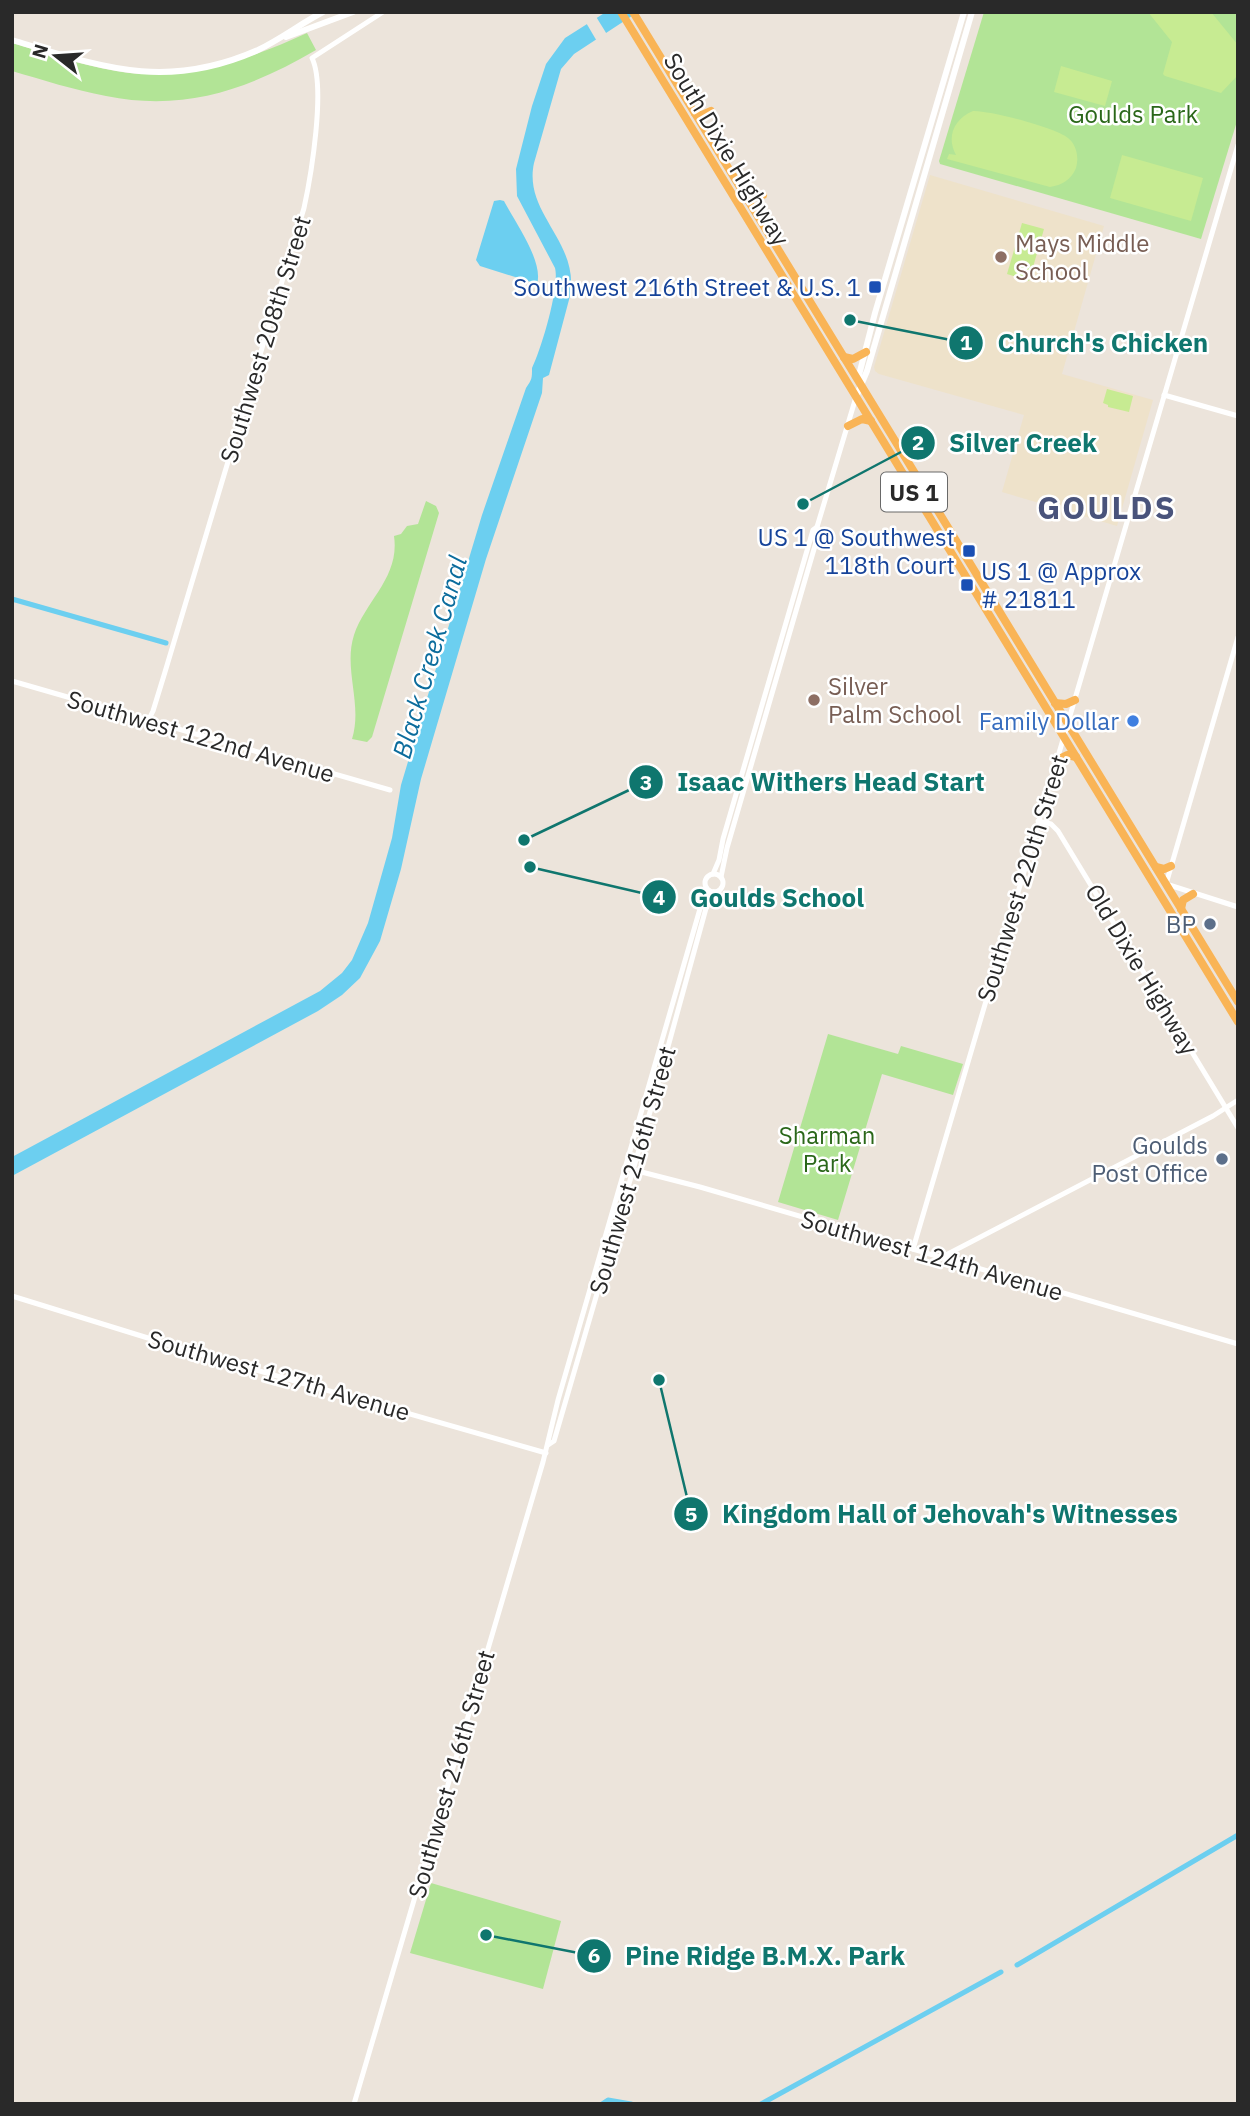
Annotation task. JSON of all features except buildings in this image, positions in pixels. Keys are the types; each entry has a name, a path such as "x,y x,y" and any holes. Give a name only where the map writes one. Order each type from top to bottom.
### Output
{"highway":[{"name":"South Dixie Highway","path":"621,12 1238,1022"},
{"name":"South Dixie Highway","path":"633,12 1238,1002"},
{"path":"695,113 702,115 711,111"},
{"path":"746,196 753,198 763,195"},
{"path":"748,220 757,215"},
{"path":"802,307 809,311 853,382 860,384"},
{"path":"844,357 853,359 866,352"},
{"path":"856,397 862,397 899,457 907,461"},
{"path":"848,426 862,419 871,421"},
{"path":"932,502 934,492 943,486"},
{"path":"930,517 940,525 967,570 976,573 972,586"},
{"path":"1018,662 1028,670 1058,719 1068,723"},
{"path":"1055,703 1075,701"},
{"path":"1063,737 1069,737 1073,741 1105,793 1115,801"},
{"path":"1057,760 1067,755 1076,757"},
{"path":"1118,826 1128,833 1156,880 1166,884 1164,901"},
{"path":"1156,867 1164,869 1171,866"},
{"path":"1181,909 1183,900 1193,894"},
{"path":"1227,1005 1238,1013"}],"main road":[{"path":"281,38 323,12"},
{"path":"12,40 106,67 155,72 182,71 222,63 353,12"},
{"path":"860,384 859,375 875,313 964,12"},
{"path":"856,397 867,372 972,12"}],"street":[{"name":"Southwest 208th Street","path":"148,721 183,615 304,208 316,124 315,65 312,58 383,12"},
{"name":"Southwest 220th Street","path":"913,1249 1238,145"},
{"path":"1164,395 1238,416"},
{"path":"721,877 728,843 856,397"},
{"path":"713,874 721,877 724,882 722,888 714,892 706,888 706,879 713,874 719,860 813,530 817,527"},
{"path":"1238,637 1166,884 1238,906"},
{"name":"Southwest 122nd Avenue","path":"12,681 390,790"},
{"name":"Old Dixie Highway","path":"1038,821 1051,824 1058,831 1238,1128"},
{"name":"Southwest 216th Street","path":"354,2104 548,1445 554,1441 706,888"},
{"name":"Southwest 216th Street","path":"629,1168 658,1084 708,901 714,892"},
{"path":"658,1084 657,1076 670,1035 669,1021"},
{"path":"942,1257 1238,1100"},
{"name":"Southwest 124th Avenue","path":"629,1168 1238,1344"},
{"name":"Southwest 127th Avenue","path":"12,1296 178,1347 546,1453"}],"shaded area":[{"path":"930,175 1104,226 1062,374 1153,400 1117,526 1002,492 1024,415 875,371"}],"green space":[{"name":"Goulds Park","path":"984,12 1237,12 1238,118 1201,239 940,164"},
{"path":"1148,12 1211,12 1238,45 1238,75 1221,93 1165,76 1163,74 1172,42"},
{"path":"307,33 316,50 291,64 241,86 189,99 135,100 106,96 12,71 12,43 116,71 165,74 214,67"},
{"path":"1061,66 1112,81 1105,106 1054,92"},
{"path":"973,111 1022,120 1051,129 1068,138 1075,148 1077,160 1072,176 1050,187 947,159 949,154 956,155 952,142 954,129 966,114"},
{"path":"1122,155 1203,178 1191,221 1110,198"},
{"path":"1022,223 1044,229 1029,281 1007,274"},
{"path":"1107,389 1133,396 1129,412 1108,407 1103,403"},
{"path":"426,501 436,506 439,513 372,737 367,742 352,739 355,713 351,648 354,635 392,564 394,536 401,534 407,526 418,524"},
{"name":"Sharman Park","path":"828,1034 898,1054 901,1046 963,1064 953,1095 882,1074 838,1220 778,1202"},
{"path":"431,1883 561,1921 543,1989 410,1953"}],"water":[{"name":"Black Creek Canal","path":"606,12 638,12 574,54 561,69 534,163 536,198 567,259 571,277 570,296 549,375 543,378 542,393 486,559 421,779 401,869 380,941 360,978 342,995 318,1011 12,1176 12,1157 320,991 342,973 352,960 368,923 392,838 401,785 482,515 531,379 555,289 555,268 517,196 516,169 532,106 546,64 565,38"},
{"path":"494,201 504,201 533,254 538,275 537,284 480,266 476,260"}],"pier":[{"path":"595,15 608,36 598,43 585,21"}],"waterway":[{"path":"12,599 166,643"},
{"path":"1017,1965 1238,1835"},
{"path":"761,2104 1001,1972"},
{"path":"602,2104 608,2100 631,2104"}],"place":[{"name":"Mays Middle School","path":"1001,257"},
{"name":"Southwest 216th Street & U.S. 1","path":"875,287"},
{"name":"Church's Chicken","path":"850,320"},
{"name":"Silver Creek","path":"803,504"},
{"name":"US 1 @ Southwest 118th Court","path":"969,551"},
{"name":"US 1 @ Approx # 21811","path":"967,585"},
{"name":"Silver Palm School","path":"814,700"},
{"name":"Family Dollar","path":"1133,721"},
{"name":"Isaac Withers Head Start","path":"524,840"},
{"name":"Goulds School","path":"530,867"},
{"name":"BP","path":"1210,924"},
{"name":"Goulds Post Office","path":"1222,1159"},
{"name":"Kingdom Hall of Jehovah's Witnesses","path":"659,1380"},
{"name":"Pine Ridge B.M.X. Park","path":"486,1935"}],"district":[{"name":"GOULDS","path":"1107,507"}]}
